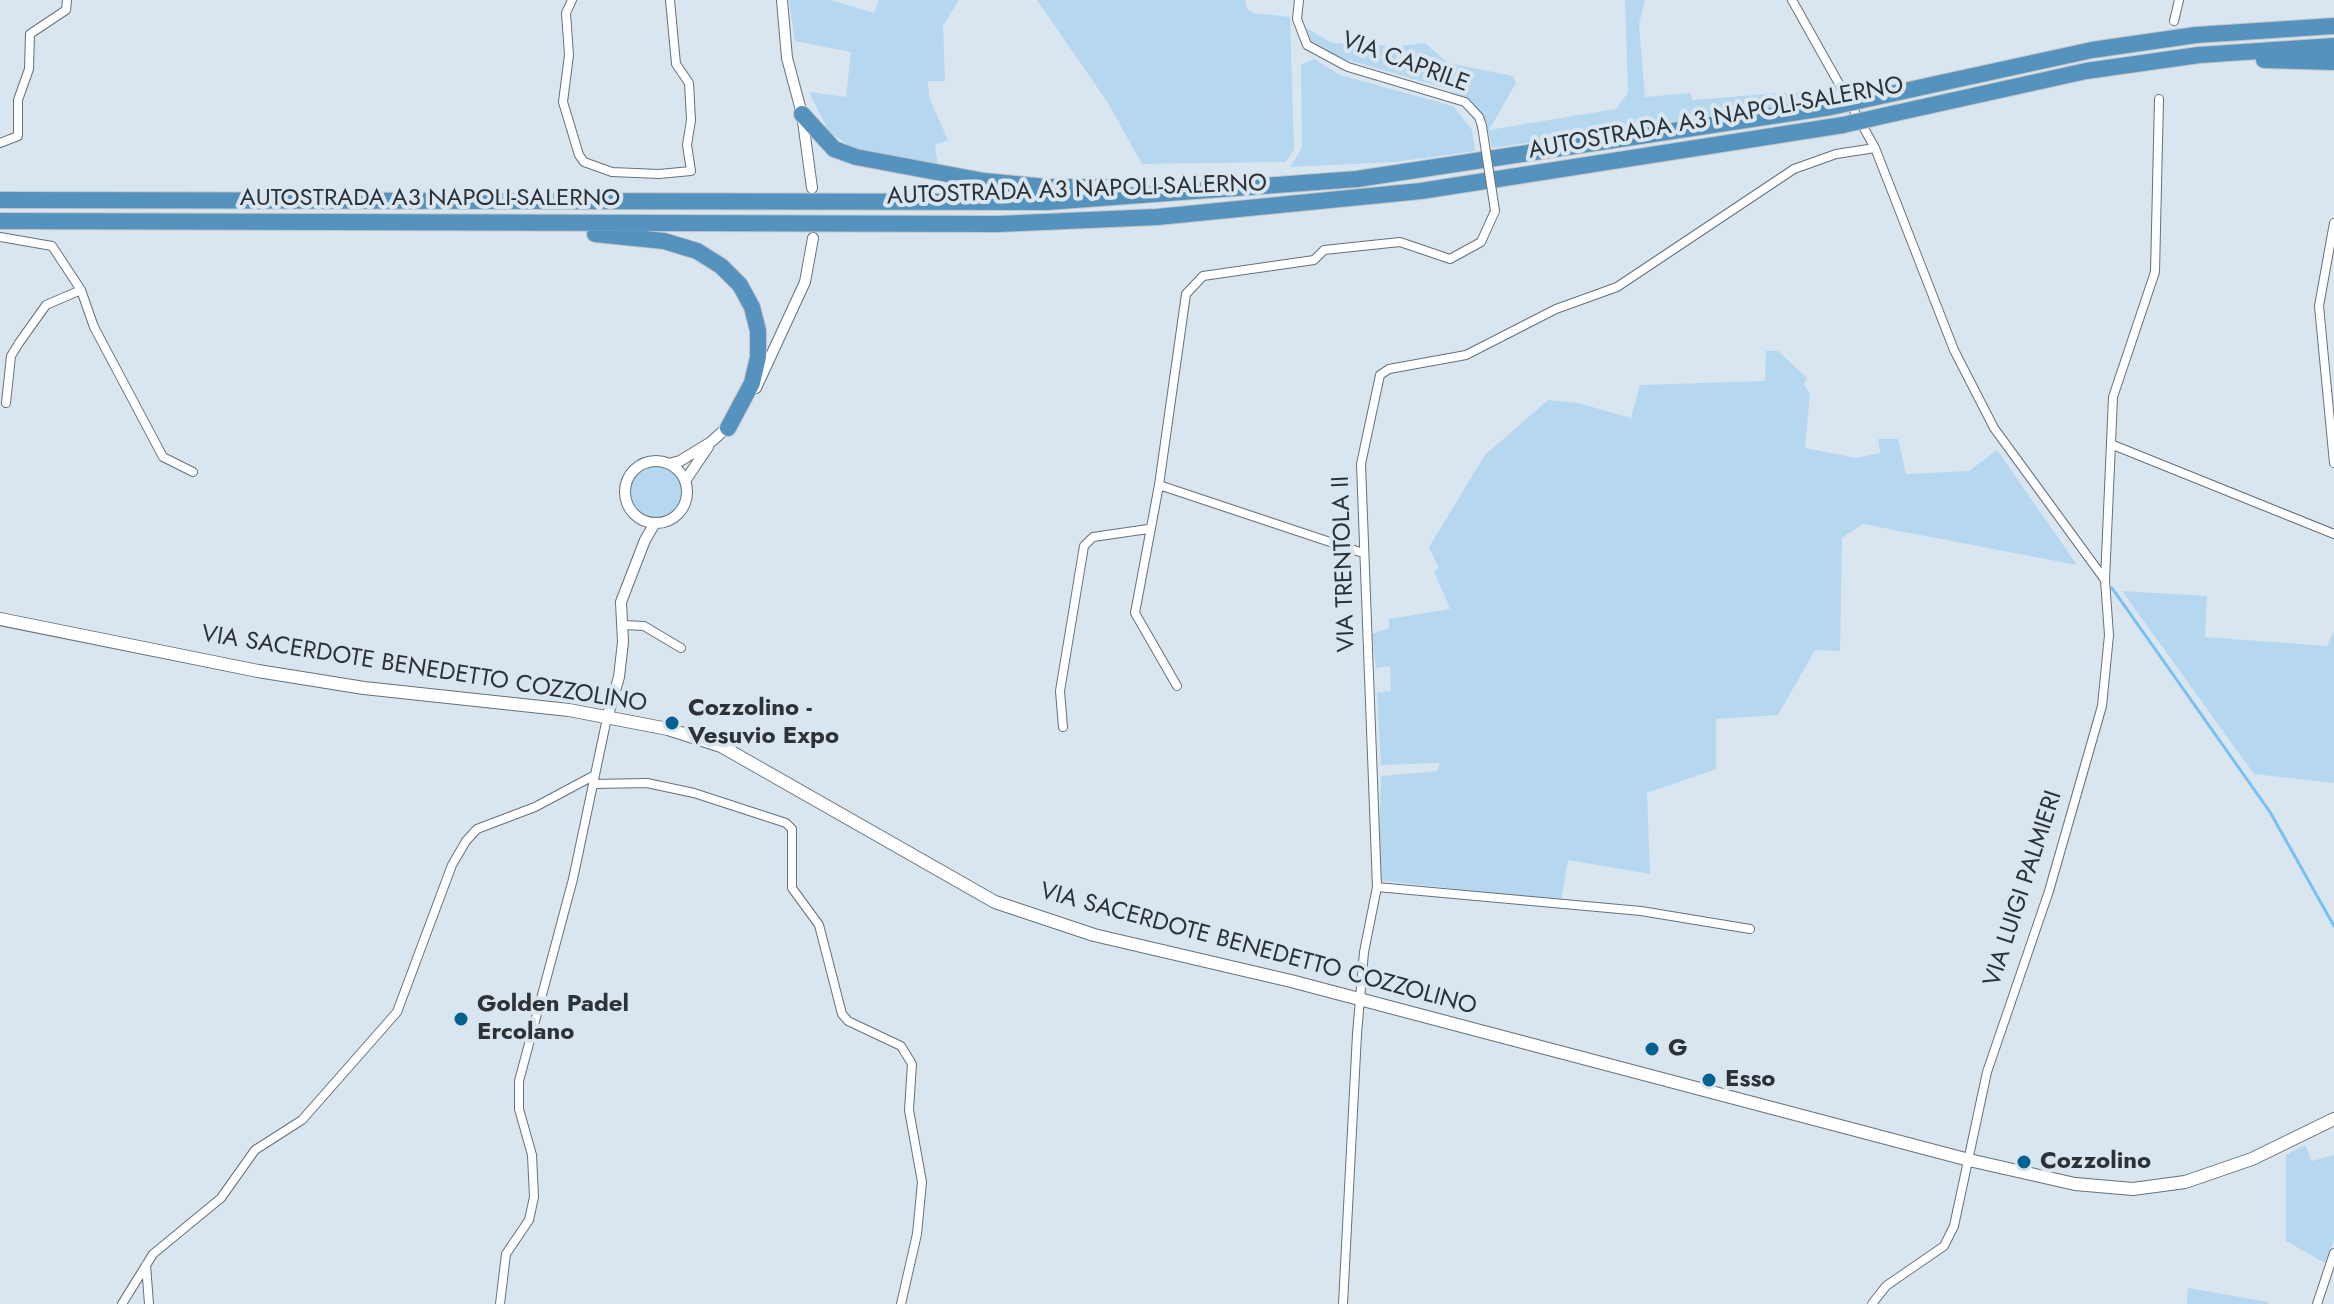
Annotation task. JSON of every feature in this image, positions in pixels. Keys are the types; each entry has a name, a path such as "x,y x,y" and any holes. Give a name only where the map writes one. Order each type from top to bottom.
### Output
{"highway":[{"name":"AUTOSTRADA A3 NAPOLI-SALERNO","path":"0,200 988,204 1264,189 1519,157 1831,107 2123,46 2196,35 2334,26"},
{"name":"AUTOSTRADA A3 NAPOLI-SALERNO","path":"0,221 998,224 1172,216 1421,191 1843,125 2086,71 2199,55 2334,46"},
{"path":"2199,55 2230,60 2334,62"},
{"path":"802,114 834,149 856,157 984,181 1046,187 1205,184 1264,189"},
{"path":"466,223 517,232 610,234 664,241 697,251 721,266 740,285 752,307 758,331 758,357 752,383 728,428"}],"main road":[{"name":"VIA SACERDOTE BENEDETTO COZZOLINO","path":"0,619 258,671 364,688 569,710 668,729 721,746 995,902 1094,935 1363,1001 1969,1160 2075,1184 2133,1189 2185,1182 2252,1159 2334,1119"}],"street":[{"path":"0,143 18,136 18,100 29,69 30,34 66,10 67,0"},
{"path":"572,0 566,13 569,55 563,102 579,155 584,162 612,172 659,174 691,171 687,145 690,92 674,56 670,0"},
{"path":"782,0 787,58 802,114 812,188"},
{"name":"VIA CAPRILE","path":"1159,485 1186,294 1193,283 1203,276 1314,260 1324,250 1400,242 1450,259 1481,242 1495,211 1482,126 1465,102 1348,67 1307,45 1297,19 1299,0"},
{"path":"1792,0 1875,148 1954,350 1994,428 2105,580"},
{"path":"2174,21 2179,0"},
{"name":"VIA LUIGI PALMIERI","path":"1872,1304 1886,1286 1944,1246 1954,1226 1974,1121 1987,1072 2049,891 2102,706 2109,635 2105,580 2113,397 2155,272 2159,99"},
{"name":"VIA TRENTOLA II","path":"1343,1304 1364,952 1377,887 1361,464 1380,375 1389,369 1466,355 1556,309 1617,287 1794,169 1836,154 1875,148"},
{"path":"2334,223 2319,306 2334,463"},
{"path":"0,237 52,246 81,290 94,327 163,457 193,472"},
{"path":"645,540 639,518 626,500 629,477 646,463 680,461 711,442 746,407 805,282 813,238"},
{"path":"6,403 11,356 46,305 81,290"},
{"path":"0,355 11,356"},
{"path":"685,481 711,442"},
{"path":"2113,445 2334,534"},
{"path":"639,518 655,523 677,515 687,493 685,481 669,464"},
{"path":"1177,686 1135,613 1148,529 1159,485 1363,553"},
{"path":"500,1304 506,1254 529,1220 534,1197 532,1155 519,1109 519,1081 573,879 607,718 619,677 623,625 621,602 645,540 655,523"},
{"path":"1063,727 1060,691 1084,546 1093,537 1148,529"},
{"path":"623,625 644,626 681,648"},
{"path":"122,1304 146,1265 171,1237 221,1198 255,1150 302,1120 397,1012 452,865 477,829 594,780 647,783 694,793 786,823 792,829 792,888 819,925 842,1014 848,1021 901,1046 912,1064 909,1110 922,1182 917,1234 901,1304"},
{"path":"1377,887 1641,911 1750,929"},
{"path":"2317,1304 2334,1253"},
{"path":"146,1265 149,1304"}],"shaded area":[{"path":"789,0 831,0 874,13 879,0 959,0 943,26 945,81 928,81 929,97 948,140 935,145 938,166 852,147 829,132 809,92 846,97 851,52 795,41"},
{"path":"1037,0 1245,0 1247,9 1253,13 1290,17 1294,149 1289,158 1284,162 1142,164 1108,103"},
{"path":"1625,0 1645,0 1639,24 1645,97 1691,93 1692,100 1820,90 1826,99 1492,148 1488,130 1465,98 1448,89 1324,53 1311,42 1306,28 1332,43 1399,46 1425,43 1448,63 1513,76 1516,83 1489,130 1616,109 1628,93"},
{"path":"1314,59 1340,75 1453,106 1472,130 1475,151 1395,162 1290,167 1302,148 1301,65"},
{"path":"1766,351 1778,351 1807,378 1804,384 1810,394 1805,448 1856,458 1880,453 1878,439 1898,439 1906,474 1969,471 1997,450 2077,565 1863,524 1842,538 1840,651 1815,650 1778,715 1716,719 1716,769 1647,793 1650,874 1568,860 1561,901 1378,880 1381,776 1437,771 1440,763 1381,765 1377,693 1391,691 1390,666 1376,668 1372,634 1389,628 1389,619 1450,609 1434,571 1439,568 1429,547 1485,455 1548,400 1578,403 1631,418 1640,385 1765,381"},
{"path":"656,467 673,475 681,492 673,509 656,517 639,509 631,492 639,475"},
{"path":"2122,591 2207,596 2205,637 2327,646 2334,631 2334,783 2254,774"},
{"path":"2305,1145 2312,1161 2334,1155 2334,1241 2325,1263 2286,1241 2286,1155"},
{"path":"2188,1288 2268,1302 2187,1304"}],"waterway":[{"path":"2112,588 2270,812 2334,926"}],"place":[{"name":"Cozzolino - Vesuvio Expo","path":"672,723"},
{"name":"Golden Padel Ercolano","path":"461,1019"},
{"name":"G","path":"1652,1049"},
{"name":"Esso","path":"1709,1080"},
{"name":"Cozzolino","path":"2024,1162"}]}
